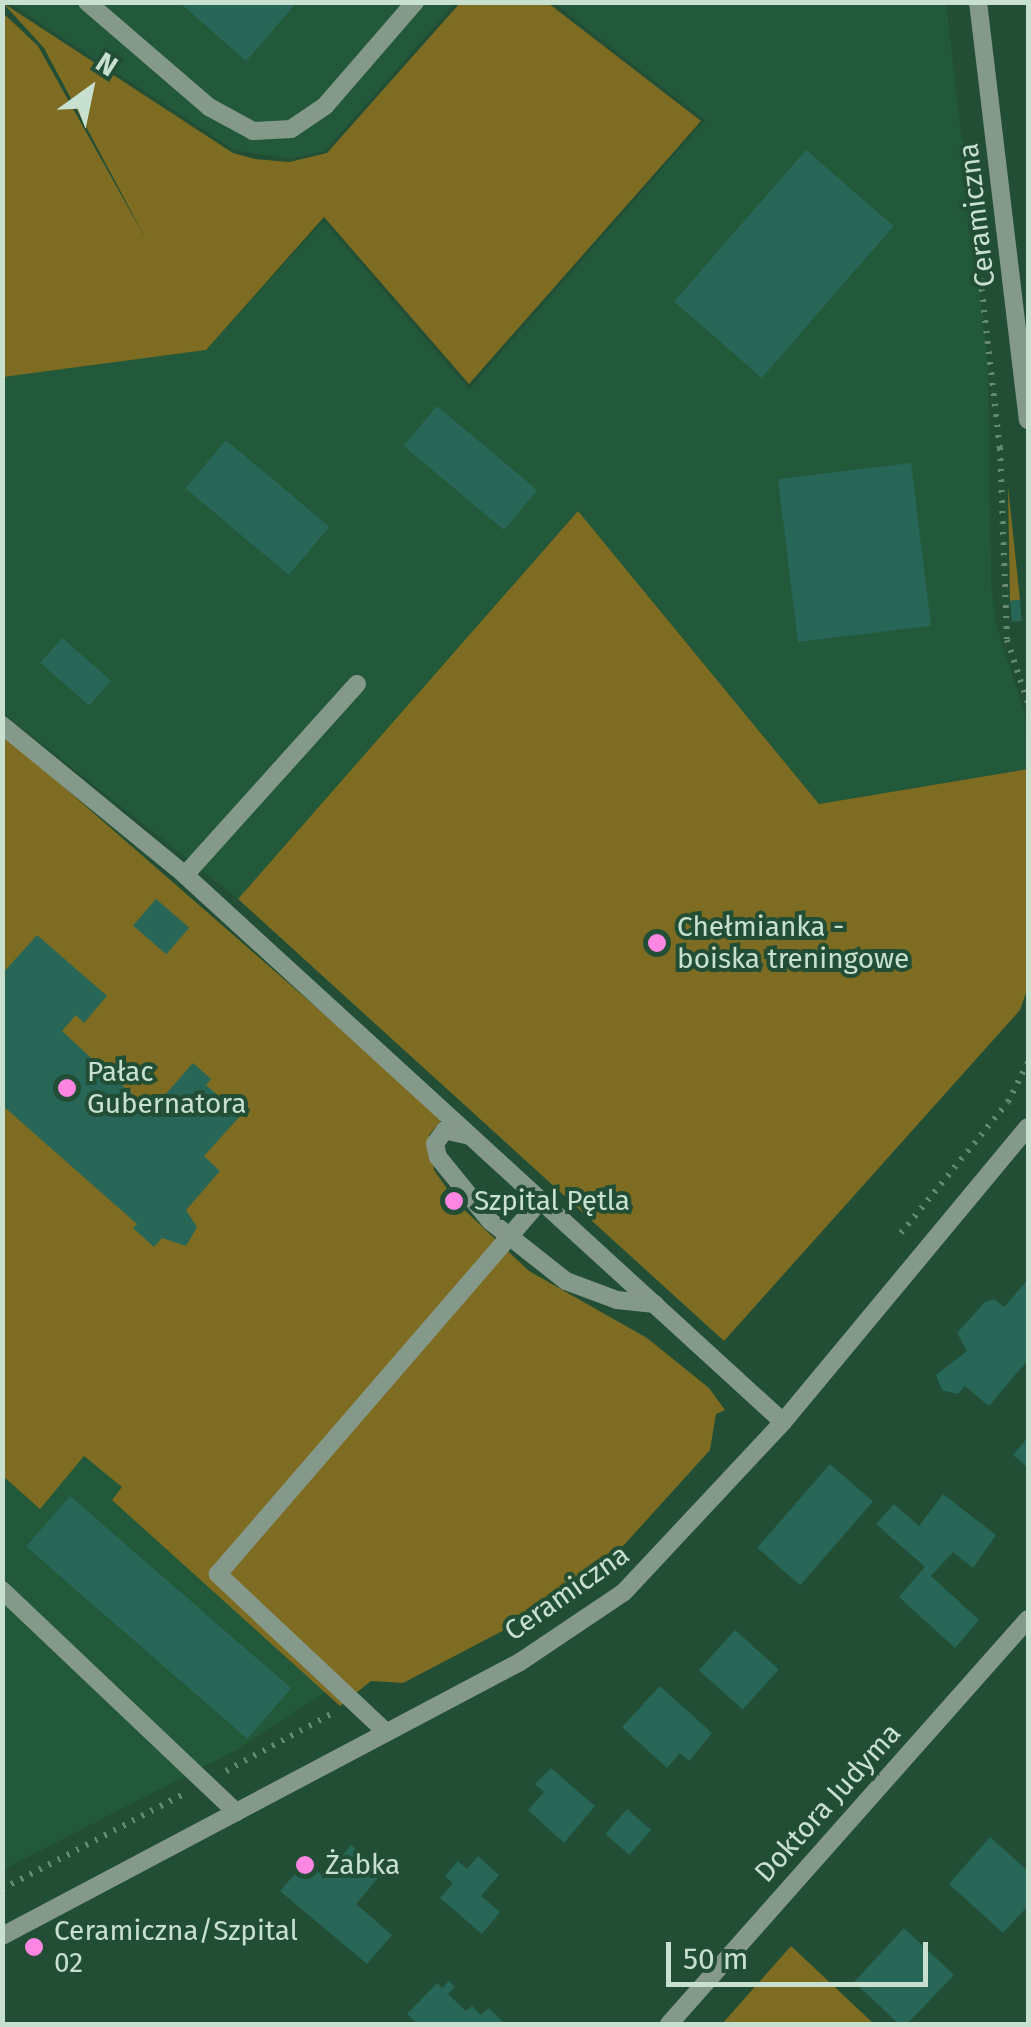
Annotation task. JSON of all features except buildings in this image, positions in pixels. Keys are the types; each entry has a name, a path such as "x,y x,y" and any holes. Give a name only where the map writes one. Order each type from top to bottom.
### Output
{"street":[{"path":"86,2 209,107 252,131 291,130 324,106 414,2"},
{"name":"Ceramiczna","path":"978,2 1028,420"},
{"path":"185,875 357,684"},
{"path":"2,725 185,875 783,1422"},
{"name":"Ceramiczna","path":"2,1936 554,1643 624,1592 783,1422 1028,1127"},
{"path":"479,1141 453,1129 438,1135 435,1144 447,1174 509,1237 566,1281 617,1300 655,1304"},
{"path":"386,1732 357,1700 218,1574 541,1200"},
{"path":"2,1590 236,1812"},
{"name":"Doktora Judyma","path":"669,2024 1028,1619"}],"path":[{"path":"964,138 1000,448 1007,640 1028,703"},
{"path":"888,1249 1008,1102 1028,1062"},
{"path":"2,1890 357,1700"}],"shaded area":[{"path":"3,3 233,153 255,159 289,162 327,153 460,3 548,3 701,121 469,384 324,217 206,350 3,377 3,13 38,46 147,241 44,48"},
{"path":"10,3 455,3 325,151 289,159 234,150"},
{"path":"554,3 946,3 988,364 991,583 996,624 1025,715 1028,769 819,804 578,511 238,899 3,713 2,377 206,350 323,221 469,389 705,120"},
{"path":"1008,486 1020,600 1010,601"},
{"name":"Chełmianka - boiska treningowe","path":"578,511 819,804 1028,769 1028,987 1020,1010 724,1341 238,899"},
{"path":"2,734 372,1662 238,1749 3,1870"},
{"path":"3,734 443,1118 429,1135 434,1170 457,1203 529,1271 647,1338 709,1388 725,1410 716,1414 710,1450 624,1545 529,1617 403,1683 371,1681 340,1706 112,1500 122,1487 84,1456 40,1509 3,1476"},
{"path":"791,1946 874,2024 722,2024"}],"place":[{"name":"Chełmianka - boiska treningowe","path":"657,943"},
{"name":"Pałac Gubernatora","path":"67,1088"},
{"name":"Szpital Pętla","path":"454,1201"},
{"name":"Żabka","path":"305,1865"},
{"name":"Ceramiczna/Szpital 02","path":"34,1947"}]}
